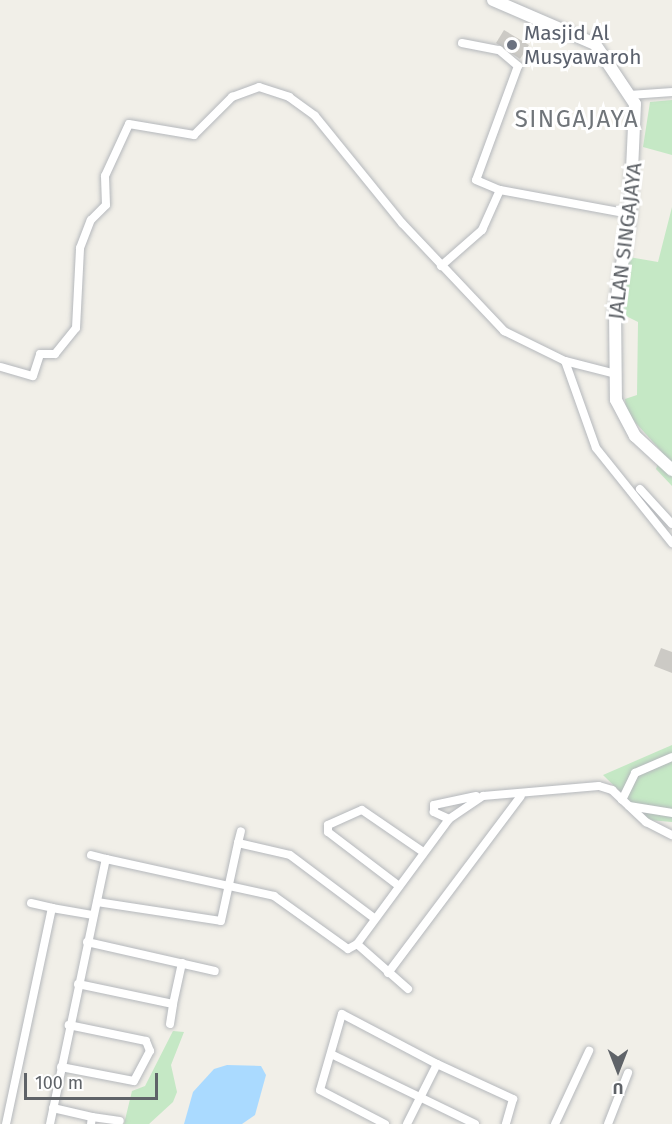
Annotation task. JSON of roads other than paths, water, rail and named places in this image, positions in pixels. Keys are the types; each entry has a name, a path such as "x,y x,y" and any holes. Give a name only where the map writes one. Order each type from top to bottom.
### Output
{"street":[{"name":"JALAN SINGAJAYA","path":"493,0 595,44 630,95 638,127 630,214 616,289 616,400 627,423 672,470"},
{"path":"462,43 500,50 518,66 474,177 500,190 630,214"},
{"path":"2,367 33,376 40,354 55,354 76,328 80,248 91,220 105,205 105,176 129,124 194,135 232,97 253,87 289,97 315,116 441,266 504,331 565,361 616,374"},
{"path":"630,95 672,92"},
{"path":"441,266 482,230 500,190"},
{"path":"565,361 596,448 672,543"},
{"path":"640,489 672,524"},
{"path":"625,803 635,773 672,757"},
{"path":"449,819 434,812 434,805 483,796 521,796 598,786 672,835"},
{"path":"91,855 230,882 283,899 348,949 357,944 449,819 483,796"},
{"path":"388,973 521,796"},
{"path":"625,803 672,813"},
{"path":"399,886 328,832 328,825 362,810 423,852"},
{"path":"97,902 218,923 241,831"},
{"path":"238,843 290,855 374,918"},
{"path":"50,1124 69,1025 106,859"},
{"path":"31,903 93,915"},
{"path":"6,1124 52,908"},
{"path":"87,942 215,971"},
{"path":"357,944 408,989"},
{"path":"170,1024 182,963"},
{"path":"78,984 173,1004"},
{"path":"385,1124 321,1092 342,1014 437,1064 513,1099 506,1124"},
{"path":"61,1067 134,1081 150,1051 146,1041 69,1025"},
{"path":"555,1124 589,1051"},
{"path":"331,1054 475,1124"},
{"path":"407,1124 437,1064"},
{"path":"608,1124 628,1073"},
{"path":"53,1108 92,1120 120,1121"}],"water":[{"path":"227,1065 261,1066 266,1075 255,1115 242,1124 184,1124 193,1092 214,1069"}],"place":[{"name":"Masjid Al Musyawaroh","path":"512,45"}],"district":[{"name":"SINGAJAYA","path":"577,120"}]}
